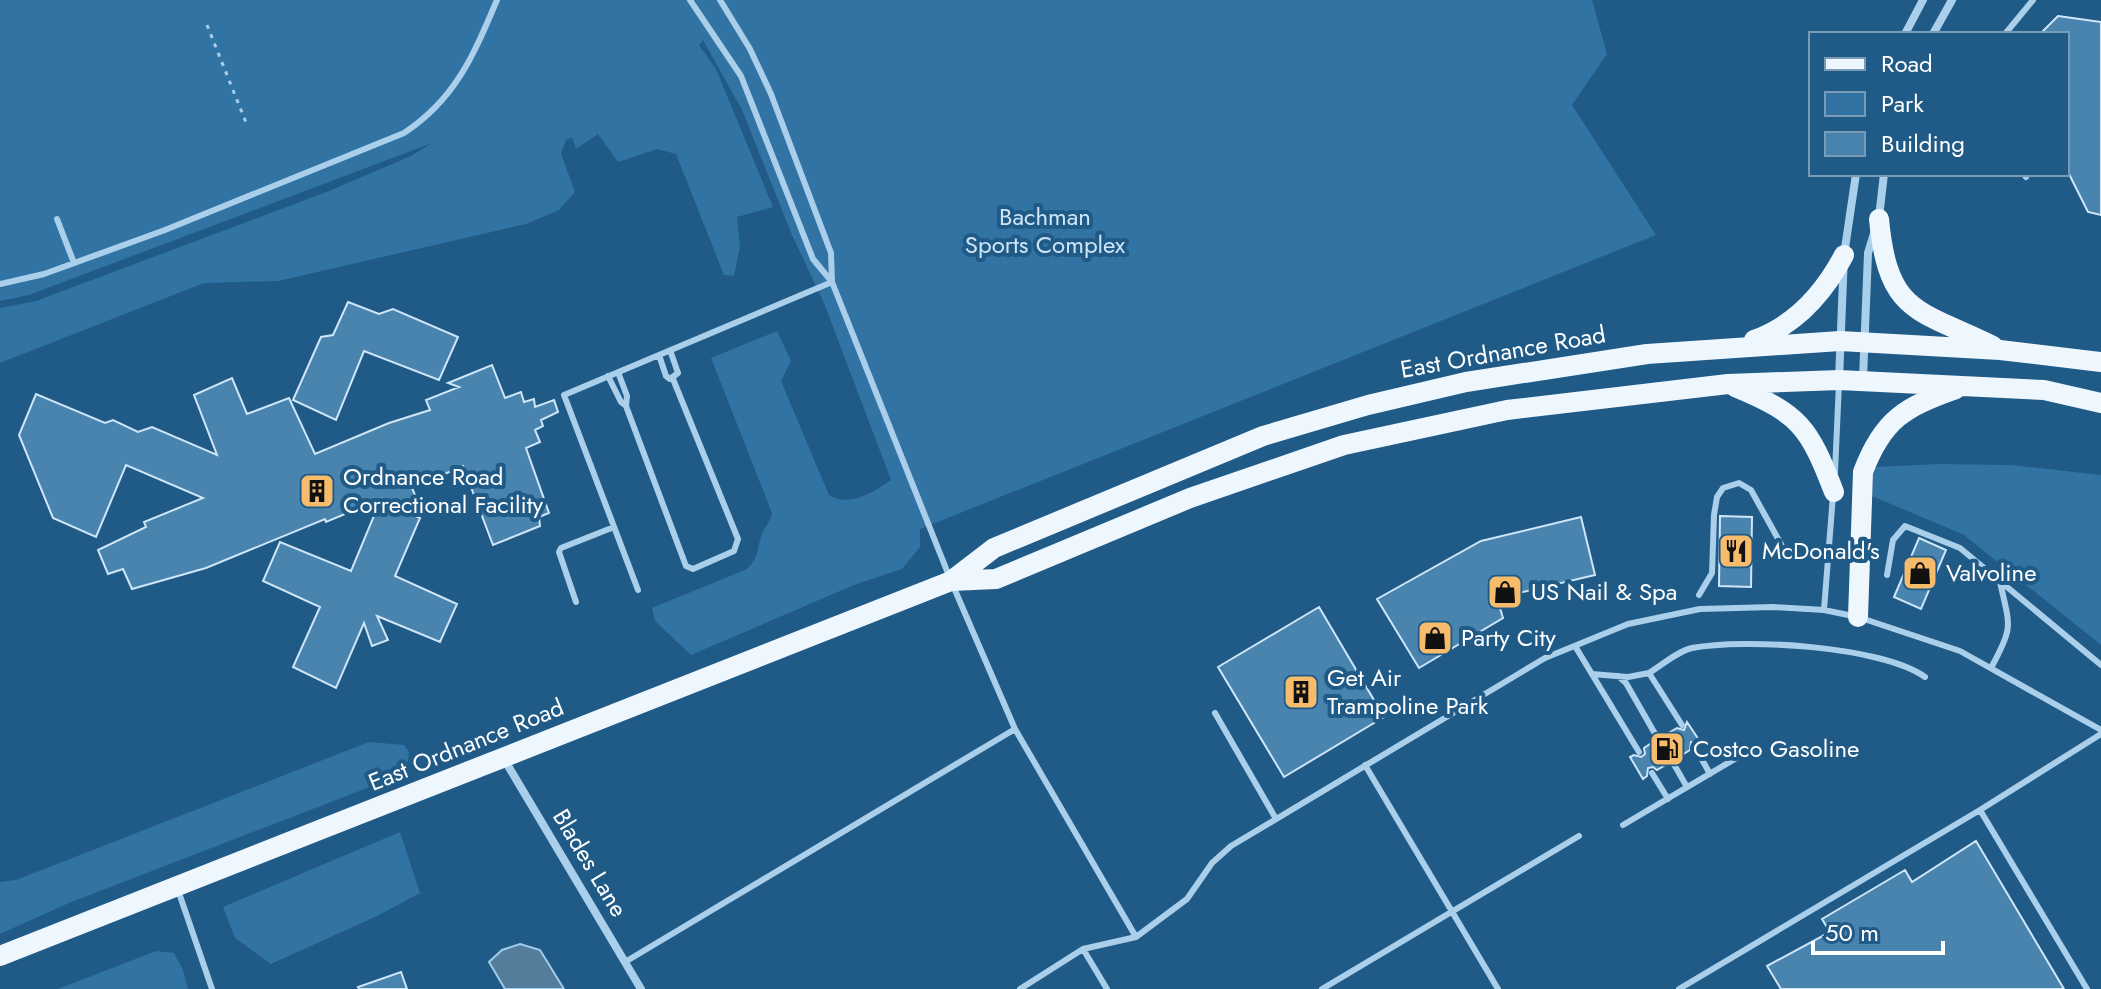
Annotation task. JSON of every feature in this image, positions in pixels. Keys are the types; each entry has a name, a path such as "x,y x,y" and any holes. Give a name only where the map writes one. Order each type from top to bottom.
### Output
{"main road":[{"path":"1879,219 1884,258 1896,287 1908,305 1933,320 1951,325 2000,350"},
{"path":"1739,346 1784,326 1807,307 1828,286 1844,255"},
{"name":"East Ordnance Road","path":"0,956 951,581 994,548 1263,436 1347,411 1466,382 1549,367 1739,346 1864,342 2000,350 2101,362"},
{"name":"East Ordnance Road","path":"951,581 996,579 1190,498 1344,445 1507,410 1728,384 1839,380 2044,390 2101,403"},
{"path":"1728,384 1774,403 1793,417 1819,452 1834,492"},
{"path":"1858,617 1863,472 1870,454 1880,434 1910,408 1968,385"}],"street":[{"path":"1906,32 1923,0"},
{"path":"1934,32 1952,0"},
{"path":"1839,380 1844,255 1856,176"},
{"path":"1863,381 1868,253 1879,219 1884,176"},
{"name":"Blades Lane","path":"504,758 641,989"}],"lane":[{"path":"0,284 44,274 165,230 404,133 420,123 450,93 467,66 497,0"},
{"path":"690,0 741,76 813,259 832,282 951,581 1015,729 1136,937"},
{"path":"720,0 750,49 771,94 831,253 832,282"},
{"path":"2007,32 2033,0"},
{"path":"57,219 74,263"},
{"path":"638,590 564,395 832,282"},
{"path":"670,350 678,373 673,379"},
{"path":"618,372 627,396 626,406 686,566 693,569 734,551 738,539 673,379 666,376 659,355"},
{"path":"608,376 626,406"},
{"path":"1824,610 1839,380"},
{"path":"1699,595 1712,573 1714,515 1717,497 1723,488 1739,483 1751,490 1786,553"},
{"path":"1887,575 1893,540 1905,526 1960,548 2101,665"},
{"path":"576,602 559,552 561,548 614,527"},
{"path":"1991,668 2008,637 2009,626 2000,581"},
{"path":"1020,989 1083,949 1136,937 1187,899 1212,863 1231,846 1545,658 1628,624 1700,609 1773,607 1824,610 1858,617 1960,651 2101,732 1980,810 1679,989"},
{"path":"1592,674 1618,676 1649,673 1689,648 1751,645 1867,655 1912,668 1925,677"},
{"path":"1575,646 1639,752"},
{"path":"1649,673 1682,725"},
{"path":"1618,676 1626,683 1658,739"},
{"path":"1215,713 1276,819"},
{"path":"625,962 1015,729"},
{"path":"1695,747 1710,774"},
{"path":"1623,825 1750,750"},
{"path":"1672,761 1687,787"},
{"path":"1365,765 1498,989"},
{"path":"1652,773 1668,799"},
{"path":"1980,810 2087,989"},
{"path":"1322,989 1579,836"},
{"path":"177,886 212,989"},
{"path":"1083,949 1107,989"}],"path":[{"path":"207,25 247,125"}],"green space":[{"name":"Bachman Sports Complex","path":"0,0 1592,0 1607,54 1572,105 1656,235 920,529 920,547 902,569 854,585 691,655 655,621 652,608 747,569 756,556 772,513 711,358 777,331 791,361 781,381 829,495 837,499 853,499 891,480 824,303 792,235 742,110 703,40 699,45 716,69 773,207 737,217 740,246 734,276 724,275 676,154 657,149 618,162 598,134 576,149 572,137 566,140 561,154 575,192 559,210 526,224 278,281 204,283 0,363 0,308 36,301 329,191 411,156 432,143 29,295 0,301"},
{"path":"2011,465 2101,475 2101,645 1964,535 1872,496 1873,467"},
{"path":"369,742 404,745 409,752 406,773 69,903 0,934 0,882 16,880"},
{"path":"400,832 420,893 271,964 235,938 223,907"},
{"path":"156,951 174,953 188,989 58,989"}],"shaded area":[{"path":"520,944 540,950 564,989 505,989 489,962 502,950"}],"building":[{"path":"2058,16 2101,22 2101,215 2088,212 2069,174 2069,32 2042,32"},
{"path":"348,302 379,314 393,309 458,337 439,380 364,351 336,420 293,400 321,337 333,335"},
{"name":"Ordnance Road Correctional Facility","path":"492,365 505,398 521,392 524,402 534,399 535,407 554,400 558,412 541,420 543,426 535,430 540,442 526,448 549,513 539,517 540,526 493,545 463,466 412,488 415,495 407,512 420,518 395,576 457,604 440,642 377,616 388,640 372,646 364,623 336,688 293,667 320,607 263,581 280,542 351,571 381,499 206,568 132,589 123,569 108,574 98,550 146,527 144,522 203,498 126,465 96,537 53,518 19,435 36,394 105,423 113,420 138,432 152,427 217,455 194,395 232,378 247,414 289,398 315,454 389,423 430,410 426,400 459,387 448,383"},
{"name":"McDonald's","path":"1720,516 1752,517 1751,587 1719,586"},
{"path":"1581,517 1595,575 1497,598 1503,618 1419,668 1377,599 1481,541"},
{"name":"Valvoline","path":"1919,538 1946,550 1921,609 1894,597"},
{"name":"Get Air Trampoline Park","path":"1319,607 1384,717 1284,777 1218,667"},
{"name":"Costco Gasoline","path":"1687,722 1701,743 1691,742 1690,750 1677,758 1668,756 1667,764 1657,770 1648,768 1647,776 1643,779 1630,757 1641,757 1645,754 1644,748 1653,742 1662,744 1663,736 1677,728 1684,730"},
{"path":"1976,841 2064,989 1781,989 1767,966 1830,932 1822,919 1905,870 1912,882"},
{"path":"401,972 407,989 358,987"}],"place":[{"name":"Ordnance Road Correctional Facility","path":"317,491"},
{"name":"McDonald's","path":"1736,551"},
{"name":"Valvoline","path":"1920,573"},
{"name":"US Nail & Spa","path":"1505,592"},
{"name":"Party City","path":"1435,638"},
{"name":"Get Air Trampoline Park","path":"1301,692"},
{"name":"Costco Gasoline","path":"1667,749"}]}
